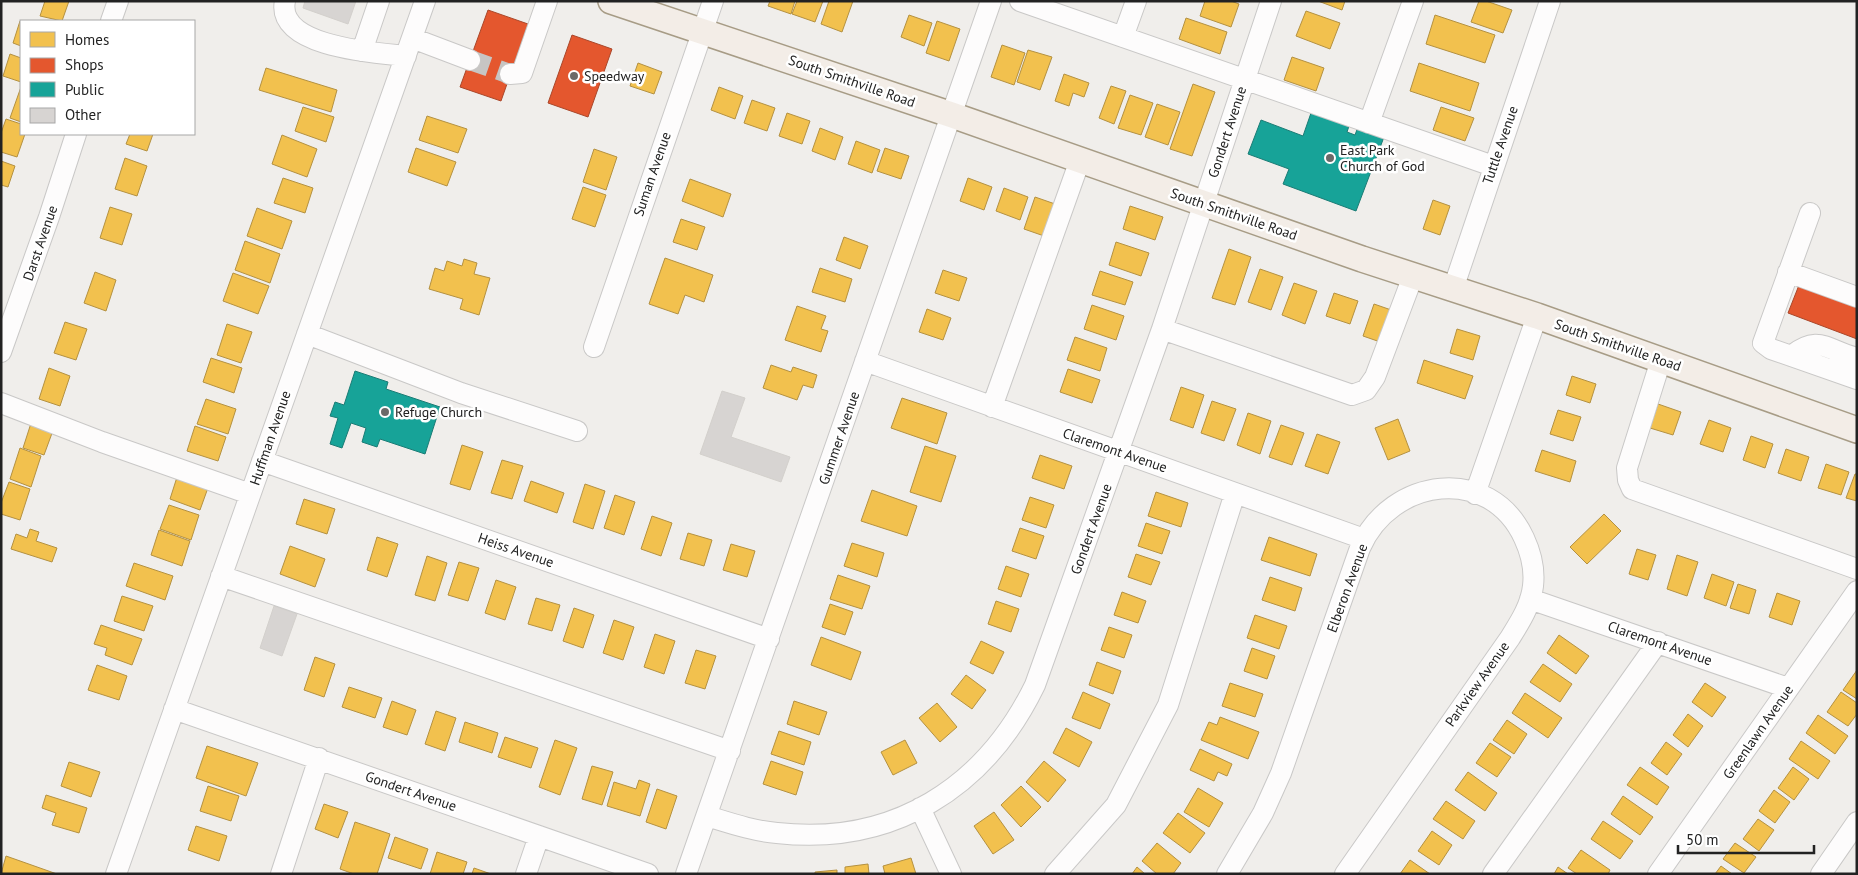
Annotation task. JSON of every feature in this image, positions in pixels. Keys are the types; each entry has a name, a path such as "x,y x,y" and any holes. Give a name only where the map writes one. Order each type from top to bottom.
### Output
{"main road":[{"name":"South Smithville Road","path":"611,1 952,115 1413,276 1537,316 1857,430"}],"street":[{"path":"111,20 118,1"},
{"path":"285,1 285,16 302,33 330,44 362,51 409,47 470,60"},
{"path":"362,51 379,1"},
{"name":"Huffman Avenue","path":"116,874 425,1"},
{"path":"510,74 522,73 547,1"},
{"name":"Suman Avenue","path":"594,347 701,30 713,1"},
{"name":"Gummer Avenue","path":"686,874 991,1"},
{"path":"1020,1 1493,166"},
{"path":"1123,37 1136,1"},
{"name":"Gondert Avenue","path":"707,816 777,833 838,834 865,830 891,822 920,808 965,779 988,758 1022,712 1035,685 1119,452 1271,1"},
{"path":"1369,123 1413,1"},
{"name":"Tuttle Avenue","path":"1453,289 1550,1"},
{"name":"Darst Avenue","path":"1,352 49,218 76,135"},
{"path":"992,407 1080,160"},
{"path":"1810,213 1762,343 1772,349 1857,379"},
{"path":"1788,272 1857,297"},
{"path":"1162,329 1352,395 1366,390 1375,377 1413,276"},
{"path":"1475,494 1537,316"},
{"path":"307,334 461,393 577,431"},
{"path":"1791,356 1804,346 1814,343 1857,358"},
{"path":"1661,360 1627,468 1628,480 1632,489 1857,570"},
{"name":"Claremont Avenue","path":"865,361 1364,539"},
{"path":"1,403 111,446 250,494"},
{"name":"Heiss Avenue","path":"262,461 769,639"},
{"name":"Elberon Avenue","path":"1227,874 1262,813 1281,773 1364,539 1384,512 1404,498 1422,491 1438,488 1455,489 1475,494"},
{"path":"1055,874 1116,805 1168,705 1235,493"},
{"name":"Parkview Avenue","path":"1345,874 1510,638 1523,616 1530,599 1534,568 1530,551 1520,530 1505,512 1489,500 1475,494"},
{"path":"221,576 730,751"},
{"name":"Greenlawn Avenue","path":"1658,874 1857,591"},
{"name":"Claremont Avenue","path":"1530,599 1788,688"},
{"path":"1492,874 1658,642"},
{"name":"Gondert Avenue","path":"174,709 648,874"},
{"path":"281,874 319,758"},
{"path":"920,808 951,874"},
{"path":"1821,874 1857,822"},
{"path":"526,874 539,836"}],"building: Homes":[{"path":"45,1 69,1 62,20 40,16"},
{"path":"770,1 795,1 791,14 768,6"},
{"path":"797,1 823,1 815,22 792,14"},
{"path":"829,1 853,1 842,32 821,24"},
{"path":"1205,1 1231,1 1239,4 1231,27 1200,16"},
{"path":"1318,1 1345,1 1342,10"},
{"path":"1479,1 1486,1 1512,10 1503,33 1471,22"},
{"path":"1306,11 1340,23 1330,49 1296,36"},
{"path":"909,15 932,23 924,46 901,37"},
{"path":"1435,15 1495,35 1485,63 1426,44"},
{"path":"1186,18 1227,32 1220,54 1179,39"},
{"path":"20,21 20,46 13,43"},
{"path":"937,21 960,29 949,61 926,53"},
{"path":"1002,45 1025,53 1014,85 991,77"},
{"path":"1028,50 1052,57 1040,90 1017,82"},
{"path":"10,54 20,58 20,82 3,76"},
{"path":"1292,57 1324,68 1316,91 1284,80"},
{"path":"638,63 662,72 654,94 630,86"},
{"path":"1419,63 1479,83 1470,111 1410,91"},
{"path":"266,68 337,90 331,112 259,90"},
{"path":"1064,74 1089,83 1084,97 1073,93 1069,106 1055,101"},
{"path":"1193,84 1215,92 1192,156 1170,149"},
{"path":"1111,86 1126,91 1114,124 1099,118"},
{"path":"719,87 743,96 735,119 711,110"},
{"path":"20,90 20,122 10,118"},
{"path":"1130,95 1153,103 1141,135 1118,128"},
{"path":"752,100 775,108 767,131 744,123"},
{"path":"1157,104 1180,112 1168,145 1145,137"},
{"path":"303,107 334,117 326,142 295,131"},
{"path":"1441,107 1474,118 1465,141 1433,130"},
{"path":"787,113 810,121 802,144 779,136"},
{"path":"427,116 467,129 458,153 419,140"},
{"path":"6,119 20,124 20,135 25,135 17,157 1,152 1,133"},
{"path":"820,128 843,137 835,160 812,151"},
{"path":"130,135 153,135 147,151 126,144"},
{"path":"282,135 317,149 307,177 272,164"},
{"path":"856,141 880,150 872,173 848,164"},
{"path":"416,148 456,162 447,186 408,172"},
{"path":"885,148 909,156 901,179 877,171"},
{"path":"594,149 617,157 606,190 583,182"},
{"path":"125,158 147,166 137,196 115,189"},
{"path":"1,161 15,166 8,187 1,185"},
{"path":"283,178 313,188 305,213 274,203"},
{"path":"968,178 992,187 984,210 960,201"},
{"path":"690,179 731,194 723,217 682,201"},
{"path":"583,187 606,195 595,227 572,219"},
{"path":"1004,188 1028,197 1020,220 996,211"},
{"path":"1035,197 1058,205 1047,237 1024,229"},
{"path":"1433,200 1450,206 1440,235 1423,229"},
{"path":"1130,206 1163,217 1155,240 1123,229"},
{"path":"110,207 132,214 122,245 100,238"},
{"path":"257,208 292,221 282,249 247,236"},
{"path":"681,219 705,227 697,250 673,242"},
{"path":"844,237 868,246 860,269 836,260"},
{"path":"245,241 280,254 270,283 235,270"},
{"path":"1116,242 1149,253 1141,276 1109,265"},
{"path":"1229,249 1251,257 1235,305 1212,298"},
{"path":"665,258 713,275 704,302 685,295 678,314 649,304"},
{"path":"464,259 477,263 474,274 490,278 479,315 460,309 463,299 429,289 435,268 444,271 447,261 462,266"},
{"path":"820,268 852,279 845,302 812,292"},
{"path":"1260,269 1283,277 1271,310 1248,302"},
{"path":"943,270 967,278 959,301 935,293"},
{"path":"1100,271 1133,282 1125,305 1092,295"},
{"path":"95,272 116,280 106,311 84,303"},
{"path":"233,273 269,286 258,314 223,301"},
{"path":"1294,283 1317,291 1305,324 1282,315"},
{"path":"1334,293 1358,301 1350,324 1326,316"},
{"path":"1374,304 1397,312 1386,344 1363,336"},
{"path":"1092,305 1124,316 1116,340 1084,329"},
{"path":"797,306 826,316 821,329 828,331 821,352 785,340"},
{"path":"927,309 951,318 943,340 919,332"},
{"path":"65,322 87,329 76,360 54,353"},
{"path":"227,324 252,332 241,363 217,355"},
{"path":"1457,329 1480,336 1473,360 1450,353"},
{"path":"1075,337 1107,348 1100,371 1067,360"},
{"path":"211,358 242,368 234,393 203,382"},
{"path":"1424,360 1473,376 1465,399 1417,383"},
{"path":"771,365 791,372 793,367 817,375 813,388 803,385 797,400 763,388"},
{"path":"49,368 70,376 60,406 39,399"},
{"path":"1068,369 1100,380 1092,403 1060,392"},
{"path":"1572,376 1596,384 1590,403 1566,395"},
{"path":"1181,387 1204,395 1193,428 1170,420"},
{"path":"902,398 947,413 937,444 891,428"},
{"path":"206,399 236,409 228,434 197,424"},
{"path":"1212,401 1236,409 1224,441 1201,433"},
{"path":"1658,404 1681,412 1673,435 1650,428"},
{"path":"1558,410 1581,417 1573,441 1550,434"},
{"path":"1248,413 1271,421 1260,454 1237,445"},
{"path":"33,417 55,425 44,455 23,448"},
{"path":"1398,419 1410,451 1388,460 1375,428"},
{"path":"1709,420 1731,428 1723,452 1700,444"},
{"path":"1281,425 1304,433 1292,465 1269,457"},
{"path":"195,426 226,437 218,461 187,451"},
{"path":"1317,434 1340,442 1328,474 1305,466"},
{"path":"1751,436 1773,444 1765,468 1743,460"},
{"path":"462,445 483,452 470,490 450,484"},
{"path":"925,446 956,456 941,502 910,492"},
{"path":"20,448 41,456 31,487 10,479"},
{"path":"1786,449 1809,457 1801,481 1778,473"},
{"path":"1542,450 1576,461 1570,482 1535,471"},
{"path":"1040,455 1072,466 1064,489 1032,478"},
{"path":"502,460 523,466 512,499 491,493"},
{"path":"1826,464 1849,472 1841,495 1818,488"},
{"path":"178,474 209,485 200,510 170,499"},
{"path":"1855,474 1857,474 1857,501 1846,498"},
{"path":"531,481 564,493 557,513 524,501"},
{"path":"9,482 30,489 20,520 1,514 1,503"},
{"path":"585,484 605,491 593,529 573,522"},
{"path":"872,490 917,506 907,536 861,521"},
{"path":"1156,492 1188,503 1181,527 1148,516"},
{"path":"615,495 635,502 624,535 604,528"},
{"path":"1030,497 1054,505 1046,528 1022,520"},
{"path":"304,499 335,509 327,534 296,524"},
{"path":"169,505 199,515 191,540 160,529"},
{"path":"1604,514 1621,531 1587,564 1570,547"},
{"path":"652,516 672,523 661,556 641,549"},
{"path":"1146,523 1170,531 1162,554 1138,546"},
{"path":"1020,528 1044,536 1036,559 1012,551"},
{"path":"30,529 39,532 36,541 57,548 52,562 11,549 16,534 27,538"},
{"path":"159,530 190,541 182,566 151,555"},
{"path":"688,533 712,540 704,566 680,559"},
{"path":"377,537 398,544 387,577 367,570"},
{"path":"1269,537 1317,554 1310,576 1261,560"},
{"path":"852,543 884,553 877,577 844,566"},
{"path":"731,544 755,551 747,577 723,570"},
{"path":"290,546 325,559 315,587 280,574"},
{"path":"1637,549 1656,555 1648,580 1629,574"},
{"path":"1136,554 1160,562 1151,585 1128,577"},
{"path":"1677,555 1698,562 1687,596 1667,589"},
{"path":"427,556 447,563 435,601 415,595"},
{"path":"459,562 479,568 468,601 448,595"},
{"path":"134,563 173,576 165,600 126,586"},
{"path":"1006,566 1029,574 1021,597 998,589"},
{"path":"1712,574 1734,582 1726,606 1704,598"},
{"path":"838,575 870,586 862,609 830,599"},
{"path":"1270,577 1302,588 1295,611 1262,600"},
{"path":"496,580 516,587 505,620 485,613"},
{"path":"1738,584 1756,590 1749,614 1730,608"},
{"path":"1122,592 1146,601 1138,623 1114,615"},
{"path":"1777,593 1800,601 1792,625 1769,617"},
{"path":"122,596 153,606 144,631 114,621"},
{"path":"536,598 560,605 552,631 528,624"},
{"path":"996,601 1019,609 1011,632 988,624"},
{"path":"830,604 853,612 845,635 822,627"},
{"path":"574,608 594,615 583,648 563,641"},
{"path":"1255,615 1287,626 1279,649 1247,638"},
{"path":"614,620 634,627 623,660 603,653"},
{"path":"101,625 142,639 132,665 105,655 107,648 94,644"},
{"path":"1109,627 1132,635 1124,658 1101,650"},
{"path":"655,634 675,641 664,674 644,667"},
{"path":"1559,635 1589,656 1576,674 1547,653"},
{"path":"821,637 861,652 851,680 811,665"},
{"path":"981,641 1004,652 993,674 970,663"},
{"path":"1252,648 1275,656 1267,679 1244,671"},
{"path":"696,650 716,656 705,689 685,683"},
{"path":"315,657 335,664 324,697 304,690"},
{"path":"1097,662 1121,671 1113,694 1089,685"},
{"path":"1543,664 1572,684 1560,702 1530,682"},
{"path":"97,665 127,676 119,700 88,690"},
{"path":"1857,670 1857,699 1843,690"},
{"path":"966,675 986,690 972,709 951,694"},
{"path":"1230,683 1263,694 1255,717 1222,706"},
{"path":"1705,683 1726,697 1712,717 1692,702"},
{"path":"349,687 382,698 375,718 342,707"},
{"path":"1083,692 1110,704 1100,729 1072,718"},
{"path":"1841,692 1857,703 1857,714 1848,726 1827,712"},
{"path":"1525,693 1562,718 1548,738 1512,713"},
{"path":"392,701 416,710 407,735 383,727"},
{"path":"794,701 827,712 819,735 787,724"},
{"path":"937,703 957,727 940,742 919,718"},
{"path":"436,711 456,718 445,751 425,744"},
{"path":"1688,714 1703,726 1688,747 1673,735"},
{"path":"1818,715 1848,736 1835,754 1806,733"},
{"path":"1220,717 1259,732 1248,759 1201,740 1209,722 1217,725"},
{"path":"1507,720 1527,734 1514,754 1493,740"},
{"path":"465,722 498,733 492,753 459,742"},
{"path":"1066,728 1092,742 1079,767 1053,753"},
{"path":"779,731 811,742 804,765 771,754"},
{"path":"505,737 538,748 531,768 498,757"},
{"path":"555,740 577,748 560,795 539,787"},
{"path":"905,740 917,763 893,775 881,752"},
{"path":"1801,741 1830,761 1818,779 1789,759"},
{"path":"1666,742 1682,754 1667,775 1651,763"},
{"path":"1490,743 1511,757 1497,777 1476,763"},
{"path":"207,746 258,763 246,796 196,778"},
{"path":"1200,749 1232,764 1227,776 1218,772 1214,781 1190,770"},
{"path":"771,761 803,772 796,795 763,784"},
{"path":"1044,761 1066,780 1048,802 1026,782"},
{"path":"69,762 100,772 91,797 61,786"},
{"path":"592,766 613,772 602,805 582,799"},
{"path":"1640,767 1669,787 1657,805 1627,785"},
{"path":"1793,767 1809,779 1794,800 1778,788"},
{"path":"1468,772 1497,793 1485,811 1455,790"},
{"path":"639,780 650,784 640,816 607,806 614,782 636,789"},
{"path":"208,786 239,796 231,821 200,811"},
{"path":"1021,786 1041,807 1021,827 1001,805"},
{"path":"1198,788 1223,803 1209,827 1184,812"},
{"path":"657,789 677,796 666,829 646,822"},
{"path":"1774,790 1790,802 1775,823 1759,811"},
{"path":"46,795 87,808 79,833 52,825 56,813 42,808"},
{"path":"1623,796 1653,817 1640,835 1611,814"},
{"path":"1446,801 1475,821 1463,839 1433,819"},
{"path":"324,804 348,812 338,838 315,829"},
{"path":"994,812 1014,840 993,854 974,826"},
{"path":"1178,813 1205,833 1190,853 1163,833"},
{"path":"1758,819 1774,830 1759,851 1743,839"},
{"path":"1603,821 1633,841 1620,859 1591,839"},
{"path":"355,822 390,834 377,874 354,874 340,869"},
{"path":"196,826 227,836 219,861 188,850"},
{"path":"1432,831 1452,845 1439,865 1418,851"},
{"path":"395,837 428,849 421,869 388,858"},
{"path":"1157,843 1181,863 1173,874 1157,874 1142,861"},
{"path":"1735,843 1756,857 1744,873 1723,859"},
{"path":"1581,850 1610,870 1608,874 1577,874 1568,868"},
{"path":"437,852 467,862 463,874 430,874"},
{"path":"6,856 57,874 1,874"},
{"path":"911,858 916,874 885,874 883,866"},
{"path":"1410,860 1430,874 1400,874"},
{"path":"868,864 869,874 845,874 845,867"},
{"path":"1721,866 1732,874 1715,874"},
{"path":"1137,867 1145,874 1132,874"},
{"path":"1558,867 1568,874 1554,874"},
{"path":"474,868 491,874 472,874"},
{"path":"837,870 837,874 815,874 815,872"}],"building: Shops":[{"path":"488,10 528,24 501,101 460,87"},
{"path":"572,35 612,49 588,117 548,103"},
{"path":"1801,280 1857,302 1857,339 1788,313"}],"building: Public":[{"path":"1311,113 1349,126 1347,132 1355,135 1358,127 1384,137 1356,211 1283,184 1289,169 1248,154 1261,120 1303,136"},
{"name":"Refuge Church","path":"355,371 388,382 386,389 440,407 425,454 380,439 377,447 362,442 366,428 351,423 342,448 330,444 338,418 330,416 335,402 344,405"}],"building: Other":[{"path":"305,1 356,1 348,24 303,8"},
{"path":"722,391 745,398 731,437 790,457 781,482 700,454"},
{"path":"274,606 297,614 282,656 260,648"}],"tunnel":[{"path":"470,60 510,74"}],"place":[{"name":"Speedway","path":"574,76"},
{"name":"East Park Church of God","path":"1330,158"},
{"name":"Refuge Church","path":"385,412"}]}
